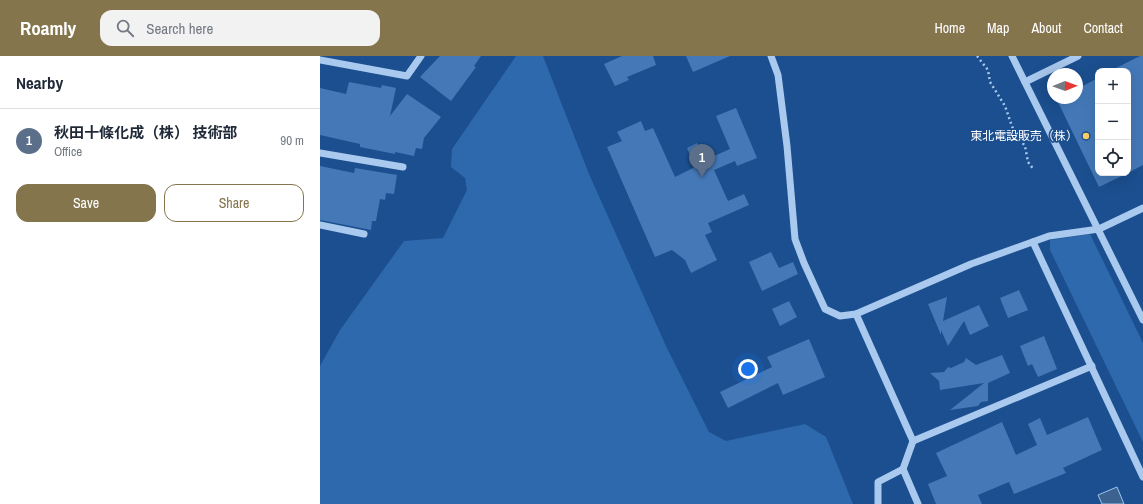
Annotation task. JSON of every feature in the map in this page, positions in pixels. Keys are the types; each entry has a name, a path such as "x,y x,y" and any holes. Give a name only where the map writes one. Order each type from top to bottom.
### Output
{"street":[{"path":"323,59 408,76 421,56"},
{"path":"771,56 779,83 787,146 795,238 804,263 825,309 840,316 856,314 971,264 1049,236 1099,229 1143,208"},
{"path":"1012,56 1143,320"},
{"path":"1025,82 1078,56"},
{"path":"320,153 403,167"},
{"path":"320,225 364,234"},
{"path":"1033,242 1143,477"},
{"path":"856,314 913,441 903,469 918,504"},
{"path":"913,441 1092,366"},
{"path":"878,504 878,482 903,469"}],"path":[{"path":"977,56 988,70 990,82 1005,106 1014,132 1025,146 1028,162 1034,170"}],"shaded area":[{"path":"516,56 543,56 589,174 666,346 709,432 726,441 805,424 826,437 853,504 320,504 320,366 340,330 404,241 443,238 467,190 465,178 451,167 452,149"},
{"path":"1090,234 1143,343 1143,442 1050,250 1050,240"},
{"path":"1117,487 1124,504 1102,504 1098,495"}],"building":[{"path":"440,56 481,56 474,66 476,67 451,101 420,77"},
{"path":"622,56 653,56 656,65 627,77 629,80 615,86 604,64"},
{"path":"686,56 730,56 693,72"},
{"path":"1140,56 1143,56 1143,165 1131,171 1131,68 1116,68"},
{"name":"東北電設販売（株）","path":"1095,80 1095,176 1122,176 1099,187 1059,104 1083,104 1083,86"},
{"path":"349,82 381,88 382,85 396,88 390,116 407,94 441,117 424,138 422,149 416,148 414,156 395,152 395,154 360,147 360,144 320,135 320,88 346,94"},
{"path":"736,108 757,158 737,166 735,161 714,170 728,201 744,194 749,205 708,223 712,232 705,235 717,260 691,273 685,260 672,250 655,257 607,147 622,141 617,132 641,121 645,131 653,128 675,177 695,167 687,148 697,143 705,160 730,149 716,116"},
{"path":"320,166 354,173 355,168 397,175 394,194 386,193 385,200 380,199 376,221 372,221 371,230 320,220"},
{"path":"771,252 779,268 793,262 798,274 762,291 749,262"},
{"path":"1019,290 1028,310 1008,318 1000,298"},
{"path":"947,297 943,321 979,305 989,326 970,335 964,321 948,346 941,330 941,335 928,304"},
{"path":"789,301 797,317 780,326 772,309"},
{"path":"1044,336 1057,369 1038,377 1032,364 1028,366 1020,346"},
{"path":"809,339 825,377 783,395 778,383 728,408 720,392 772,367 767,357"},
{"path":"1002,355 1010,373 988,383 988,401 981,402 978,406 950,410 984,383 940,390 939,381 930,373 944,372 948,367 951,368 964,362 966,358 976,365"},
{"path":"1088,417 1102,450 1063,468 1066,473 1014,494 1009,482 978,495 982,504 936,504 928,484 947,476 936,453 1002,422 1016,455 1037,445 1028,424 1040,418 1047,435"}],"place":[{"name":"東北電設販売（株）","path":"1086,136"},
{"name":"秋田十條化成（株） 技術部","path":"702,177"}]}
